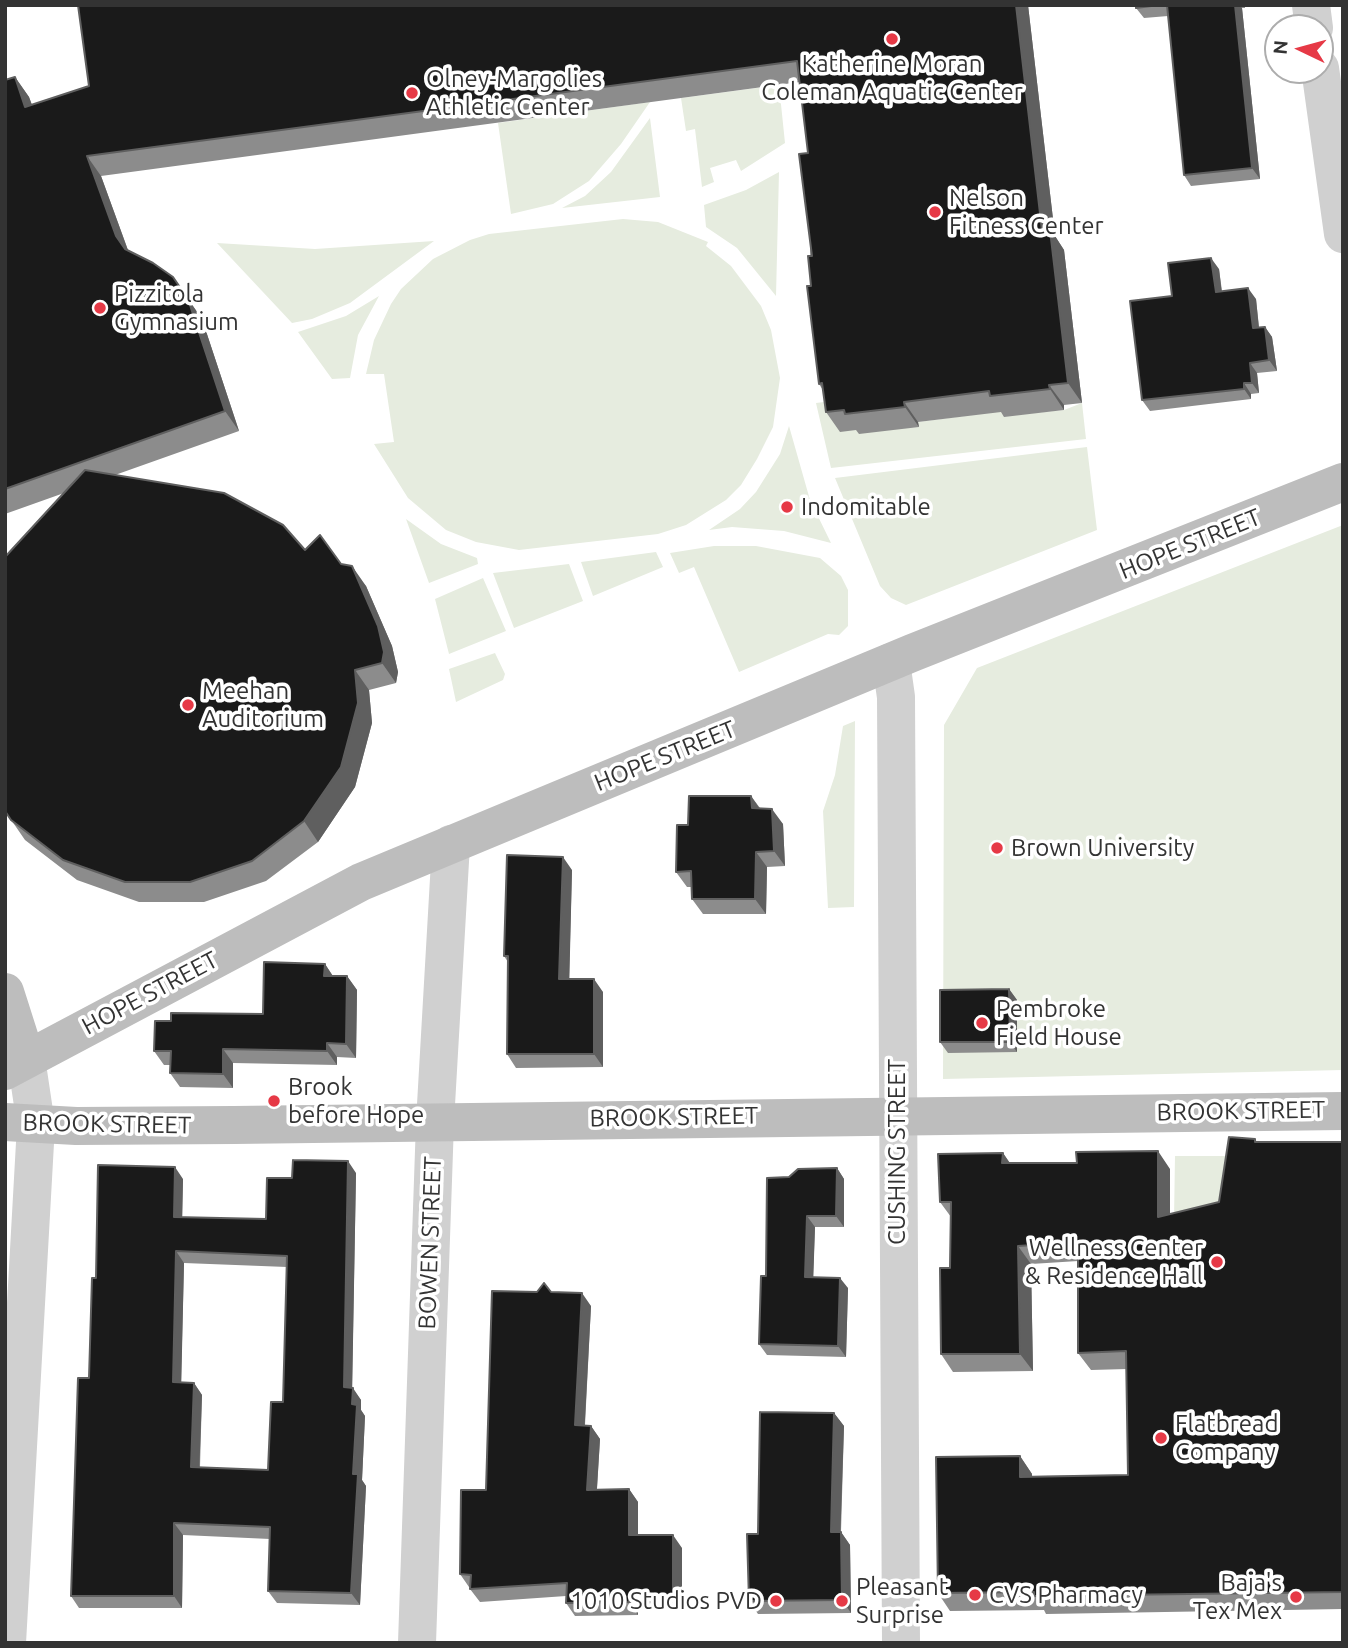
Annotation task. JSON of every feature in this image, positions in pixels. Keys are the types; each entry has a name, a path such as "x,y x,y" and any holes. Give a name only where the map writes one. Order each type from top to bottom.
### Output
{"street":[{"path":"1322,84 1343,234"},
{"name":"HOPE STREET","path":"16,1065 360,882 891,662 1343,482"},
{"name":"CUSHING STREET","path":"891,662 896,697 901,1643"},
{"name":"BOWEN STREET","path":"417,1643 435,1122 451,844"},
{"path":"5,992 16,1065 21,1124 7,1643"},
{"name":"BROOK STREET","path":"21,1124 1343,1111"}],"shaded area":[{"path":"779,85 785,143 741,171 736,160 710,168 714,182 702,187 695,129 686,131 681,98"},
{"path":"650,102 621,144 589,181 553,204 511,214 498,123"},
{"path":"650,118 660,197 562,208 585,196 611,172"},
{"path":"779,172 776,296 737,248 706,227 704,205 746,190"},
{"path":"623,219 658,222 708,242 706,246 731,266 761,306 771,330 780,378 773,427 757,459 741,485 726,500 686,525 658,534 519,550 476,542 446,530 408,498 374,444 394,442 384,374 366,374 374,340 391,304 401,289 433,259 470,240 489,234"},
{"path":"434,241 350,303 312,319 292,323 217,243 315,249"},
{"path":"379,296 358,335 350,378 332,379 298,332 346,316"},
{"path":"832,401 858,430 919,427 918,422 1003,411 1004,416 1064,410 1082,403 1086,439 831,468 816,403"},
{"path":"789,426 810,500 831,543 784,531 732,527 709,530 740,509 756,492 780,454"},
{"path":"1087,447 1097,530 906,605 891,598 880,586 835,478"},
{"path":"406,519 441,544 477,558 478,564 429,583"},
{"path":"1343,525 1343,1070 943,1079 944,725 977,668"},
{"path":"714,546 756,546 820,558 841,576 848,590 848,626 839,635 828,634 739,672 694,567 679,573 670,553"},
{"path":"656,552 663,567 593,596 581,562"},
{"path":"569,564 583,601 514,628 493,573"},
{"path":"483,578 506,631 449,654 435,599"},
{"path":"495,653 505,674 503,680 456,702 449,669"},
{"path":"855,721 854,907 828,908 823,811 835,775 843,726"},
{"path":"1175,1156 1234,1156 1224,1207 1174,1220"}],"building":[{"path":"78,5 1016,5 1042,231 1050,230 1068,383 1049,385 1050,389 990,396 989,391 904,402 905,407 845,414 844,410 826,412 822,383 819,384 807,286 811,286 808,256 812,256 799,154 808,153 797,61 87,156 116,236 125,249 173,277 188,299 225,411 5,489 5,80 15,77 25,107 89,86"},
{"path":"1136,5 1159,5 1136,8"},
{"path":"1167,5 1235,5 1252,168 1184,175"},
{"path":"1211,258 1216,292 1248,288 1253,328 1265,327 1269,360 1250,363 1252,383 1244,383 1244,389 1142,400 1130,301 1172,296 1168,263"},
{"name":"Meehan Auditorium","path":"85,470 224,493 283,525 305,550 320,535 341,564 352,566 378,626 384,652 382,663 355,670 358,703 341,767 304,821 252,861 190,882 125,882 63,860 11,820 5,811 5,557"},
{"path":"689,796 751,796 752,808 772,809 774,851 756,852 755,899 692,899 691,871 676,872 677,825 688,825"},
{"path":"507,855 563,857 559,979 594,979 594,1054 507,1054 508,956 504,956"},
{"path":"264,962 325,964 324,976 347,976 346,1044 327,1043 327,1051 223,1049 223,1074 170,1073 171,1051 154,1051 155,1021 171,1021 171,1013 263,1014"},
{"name":"Pembroke Field House","path":"1009,989 1010,1042 940,1042 940,990"},
{"path":"1229,1137 1255,1139 1255,1142 1343,1142 1343,1592 1034,1596 1034,1592 938,1593 936,1457 1020,1456 1020,1477 1128,1475 1126,1351 1078,1353 1078,1242 1018,1246 1020,1354 941,1354 940,1268 950,1268 951,1202 940,1202 938,1154 1003,1153 1002,1163 1077,1163 1076,1152 1158,1151 1158,1217 1219,1202"},
{"path":"293,1160 348,1161 344,1387 353,1388 352,1404 357,1405 353,1474 358,1474 351,1593 268,1591 270,1527 174,1523 174,1596 71,1596 78,1378 89,1378 92,1278 96,1278 98,1165 175,1167 174,1217 266,1219 267,1178 292,1178","holes":["176,1251 287,1256 283,1402 271,1402 268,1470 191,1467 194,1383 173,1382"]},
{"path":"837,1168 836,1216 807,1216 805,1277 840,1278 838,1346 759,1344 761,1276 766,1276 767,1178 789,1177 798,1169"},
{"path":"544,1283 551,1292 582,1293 575,1425 591,1426 587,1490 629,1489 629,1535 673,1535 673,1596 629,1596 629,1602 566,1603 567,1583 470,1589 471,1575 460,1574 461,1490 486,1490 492,1291 537,1292"},
{"path":"760,1412 834,1413 831,1532 841,1532 842,1600 749,1601 747,1534 758,1534"}],"place":[{"name":"Katherine Moran Coleman Aquatic Center","path":"892,39"},
{"name":"Olney-Margolies Athletic Center","path":"412,93"},
{"name":"Nelson Fitness Center","path":"935,212"},
{"name":"Pizzitola Gymnasium","path":"100,308"},
{"name":"Indomitable","path":"787,507"},
{"name":"Meehan Auditorium","path":"188,705"},
{"name":"Brown University","path":"997,848"},
{"name":"Pembroke Field House","path":"982,1023"},
{"name":"Brook before Hope","path":"274,1101"},
{"name":"Wellness Center & Residence Hall","path":"1217,1262"},
{"name":"Flatbread Company","path":"1161,1438"},
{"name":"CVS Pharmacy","path":"975,1595"},
{"name":"Baja's Tex Mex","path":"1296,1597"},
{"name":"1010 Studios PVD","path":"776,1601"},
{"name":"Pleasant Surprise","path":"842,1601"}]}
